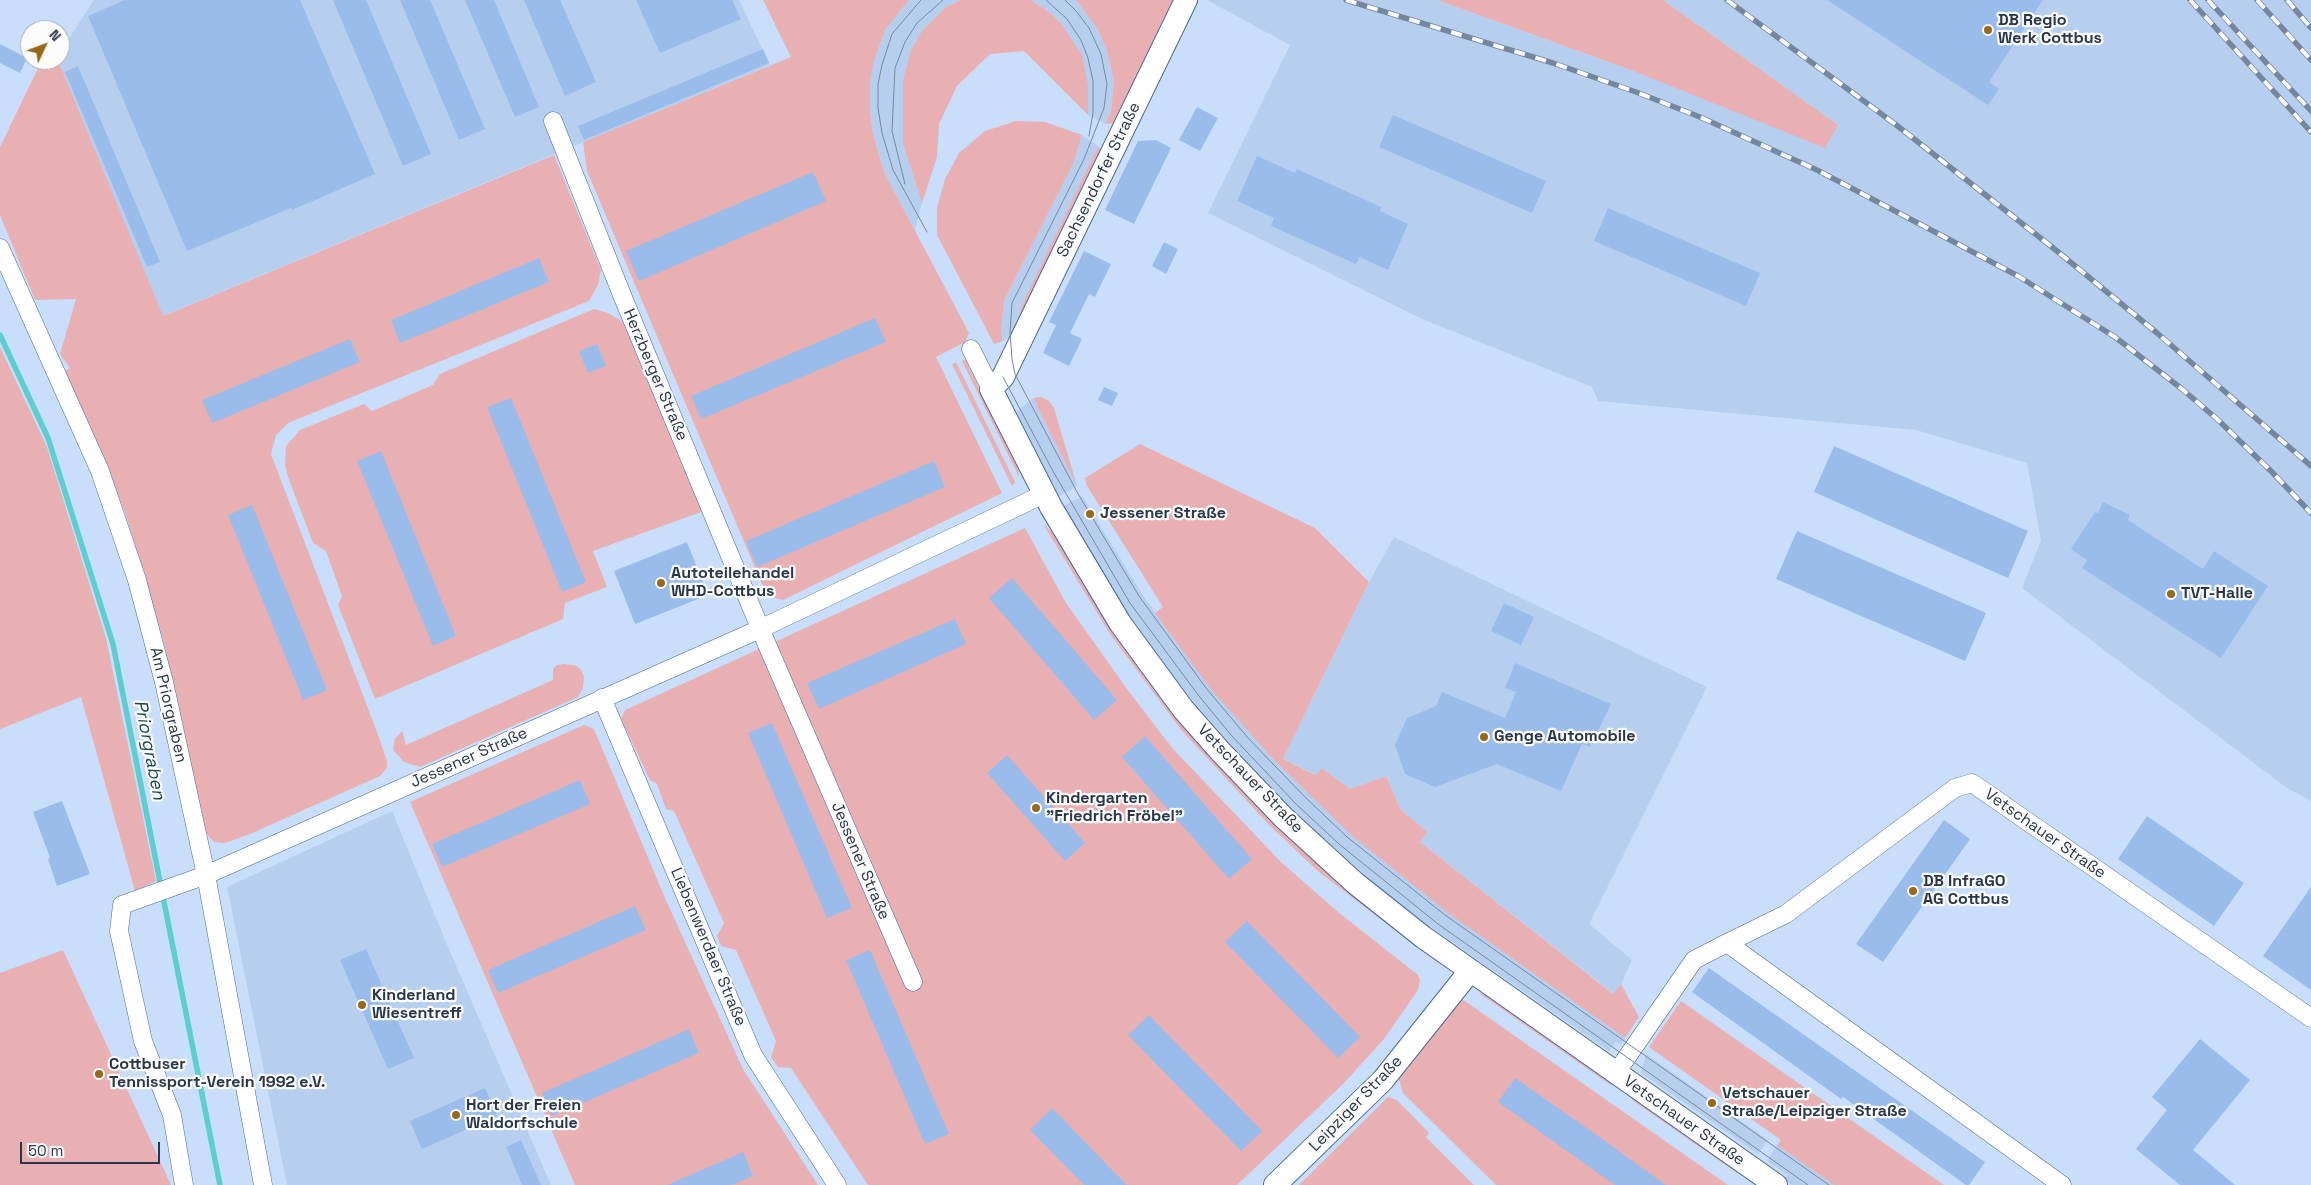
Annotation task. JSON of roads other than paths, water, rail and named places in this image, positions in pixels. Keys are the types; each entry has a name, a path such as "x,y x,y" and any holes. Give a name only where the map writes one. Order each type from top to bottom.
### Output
{"street":[{"name":"Sachsendorfer Straße","path":"991,389 1003,377 1186,0"},
{"name":"Herzberger Straße","path":"553,121 622,295 760,628"},
{"name":"Am Priorgraben","path":"0,248 100,471 137,580 164,682 206,875 263,1185"},
{"name":"Vetschauer Straße","path":"971,349 1044,494 1120,623 1183,709 1284,818 1355,883 1470,972 1776,1185"},
{"name":"Jessener Straße","path":"184,1185 172,1115 143,1041 119,931 122,905 206,875 760,628 1044,494"},
{"name":"Jessener Straße","path":"760,628 913,982"},
{"name":"Liebenwerdaer Straße","path":"602,698 753,1055 836,1185"},
{"name":"Vetschauer Straße","path":"1616,1073 1694,960 1786,914 1954,788 1972,783 2311,1018"},
{"path":"1726,943 2062,1185"},
{"name":"Leipziger Straße","path":"1275,1185 1383,1080 1470,972"}],"waterway":[{"name":"Priorgraben","path":"0,335 48,438 113,644 220,1185"}],"tram line":[{"path":"921,0 892,34 878,84 878,108 882,133 893,170 927,232"},
{"path":"905,184 892,131 895,68 905,42 917,23 943,0"},
{"path":"1046,0 1067,19 1081,40 1088,58 1093,81 1093,113 1089,136"},
{"path":"1065,0 1089,28 1101,54 1107,84 1104,108 1084,159 1012,303 1010,332 1012,359 1015,374 1077,492 1139,596 1206,688 1248,738 1347,837 1445,915 1829,1185"},
{"path":"1003,377 1054,473 1130,603 1199,696 1231,735 1295,803 1339,844 1438,924 1808,1185"}],"railway":[{"path":"1346,0 1553,63 1700,117 1817,170 2018,276 2115,337 2182,389 2217,419 2311,513"},
{"path":"1727,0 1895,124 2052,247 2157,333 2311,466"},
{"path":"2190,0 2311,132"},
{"path":"2208,0 2311,111"},
{"path":"2257,0 2311,60"},
{"path":"2287,0 2311,28"}],"place":[{"name":"DB Regio Werk Cottbus","path":"1988,30"},
{"name":"Jessener Straße","path":"1090,514"},
{"name":"Autoteilehandel WHD-Cottbus","path":"661,583"},
{"name":"TVT-Halle","path":"2171,594"},
{"name":"Genge Automobile","path":"1484,737"},
{"name":"Kindergarten \"Friedrich Fröbel\"","path":"1036,808"},
{"name":"DB InfraGO AG Cottbus","path":"1913,891"},
{"name":"Kinderland Wiesentreff","path":"362,1005"},
{"name":"Cottbuser Tennissport-Verein 1992 e.V.","path":"99,1074"},
{"name":"Vetschauer Straße/Leipziger Straße","path":"1712,1103"},
{"name":"Hort der Freien Waldorfschule","path":"456,1115"}]}
